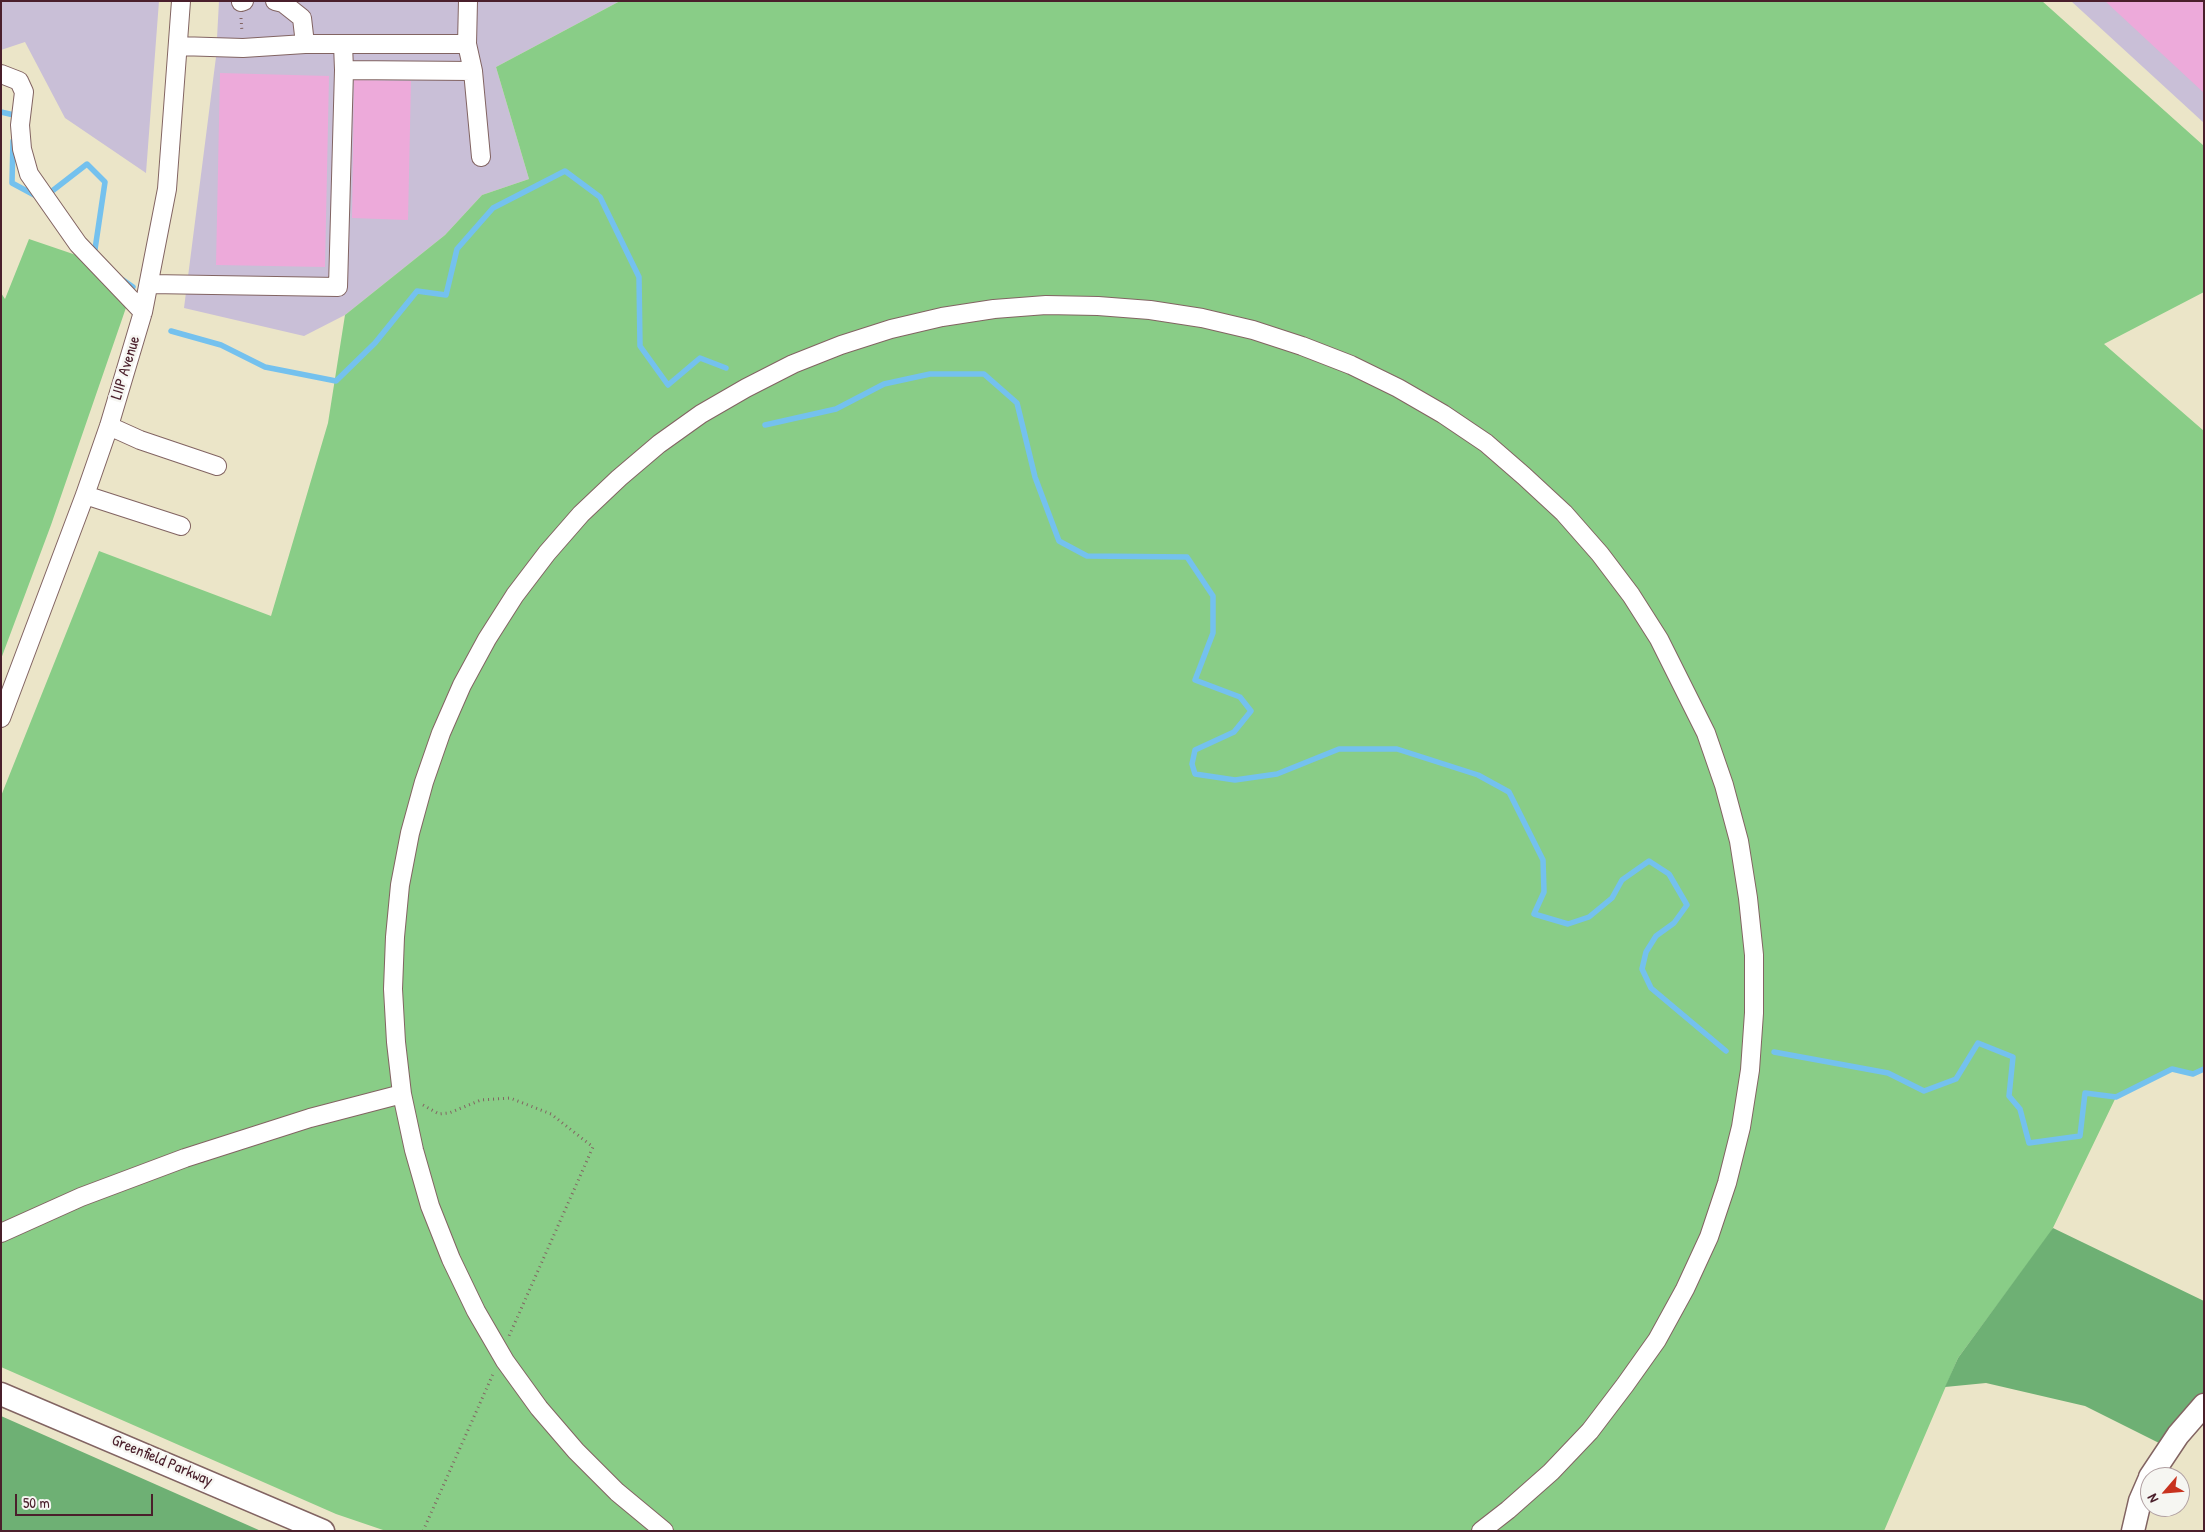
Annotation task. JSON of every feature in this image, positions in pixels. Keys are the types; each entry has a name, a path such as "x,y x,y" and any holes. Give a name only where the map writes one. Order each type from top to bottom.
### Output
{"main road":[{"name":"Greenfield Parkway","path":"1,1394 323,1531"},
{"path":"2157,1467 2178,1435 2204,1405"},
{"path":"2133,1531 2140,1501"}],"street":[{"name":"LIIP Avenue","path":"1,718 85,495 143,312 150,284 167,189 181,1"},
{"path":"275,1 283,3 302,18 304,44"},
{"path":"468,1 467,44 473,71 481,157"},
{"path":"178,46 243,48 304,44 467,44"},
{"path":"150,284 338,287 344,44"},
{"path":"344,70 473,71"},
{"path":"1,74 19,80 24,92 20,125 22,149 28,174 78,244 143,312"},
{"path":"664,1531 617,1492 576,1451 539,1408 501,1354 476,1311 459,1277 433,1215 414,1150 402,1094 396,1042 393,989 400,885 412,825 424,782 441,733 462,685 487,639 515,595 546,553 594,502 659,444 709,410 746,388 793,364 841,345 891,329 942,317 994,309 1046,305 1150,310 1184,315 1253,330 1351,365 1398,388 1443,414 1486,443 1564,513 1600,554 1626,588 1659,639 1706,733 1724,785 1739,841 1748,898 1754,965 1754,1013 1750,1070 1741,1127 1727,1183 1709,1237 1685,1289 1657,1340 1590,1431 1551,1472 1481,1531"},
{"path":"108,426 140,440 217,466"},
{"path":"85,495 181,526"},
{"path":"1,1234 88,1194 192,1155 310,1118 402,1094"}],"path":[{"path":"242,2 243,48"},
{"path":"402,1094 439,1114 460,1110 480,1100 510,1098 551,1114 593,1147 423,1531"}],"shaded area":[{"path":"1,1 159,1 146,173 65,118 25,42 1,50"},
{"path":"219,1 620,1 496,67 529,179 482,195 445,235 345,315 304,336 184,308 216,57"},
{"path":"2071,1 2204,1 2204,123"}],"green space":[{"path":"620,1 2042,1 2204,146 2204,292 2104,344 2204,431 2204,1069 2193,1074 2172,1069 2116,1097 2051,1232 1958,1358 1884,1531 386,1531 336,1514 1,1367 1,796 99,551 271,616 328,423 345,315 445,235 482,195 529,179 496,67"},
{"path":"29,239 76,255 129,299 51,525 1,659 1,293 5,299"},
{"path":"2053,1228 2204,1301 2204,1396 2161,1444 2085,1406 1986,1383 1945,1387 1958,1358"},
{"path":"1,1416 261,1531 1,1531"}],"building":[{"path":"2105,1 2204,1 2204,93"},
{"path":"220,73 329,76 325,267 216,265"},
{"path":"354,80 411,81 408,220 352,218"}],"waterway":[{"path":"1,112 14,115 14,122"},
{"path":"13,141 12,183 38,197"},
{"path":"47,195 87,164 105,182 94,256"},
{"path":"171,331 221,345 265,367 336,381 375,343 417,291 446,295 457,249 493,208 565,171 600,197 639,277 640,346 668,385 700,358 726,368"},
{"path":"123,280 133,287"},
{"path":"765,425 836,409 884,384 930,374 984,374 1017,403 1035,477 1059,541 1087,556 1187,557 1213,596 1213,633 1195,680 1240,697 1251,711 1234,732 1195,750 1192,764 1195,774 1235,780 1277,774 1339,749 1397,749 1478,775 1509,792 1543,860 1544,892 1534,914 1568,924 1589,917 1612,898 1622,880 1649,861 1669,874 1687,905 1674,923 1656,936 1646,952 1642,969 1651,988 1726,1051"},
{"path":"1774,1052 1888,1073 1924,1091 1956,1079 1978,1043 2013,1057 2009,1096 2020,1109 2029,1143 2080,1136 2085,1093 2116,1097 2172,1069 2193,1074 2204,1069"}]}
